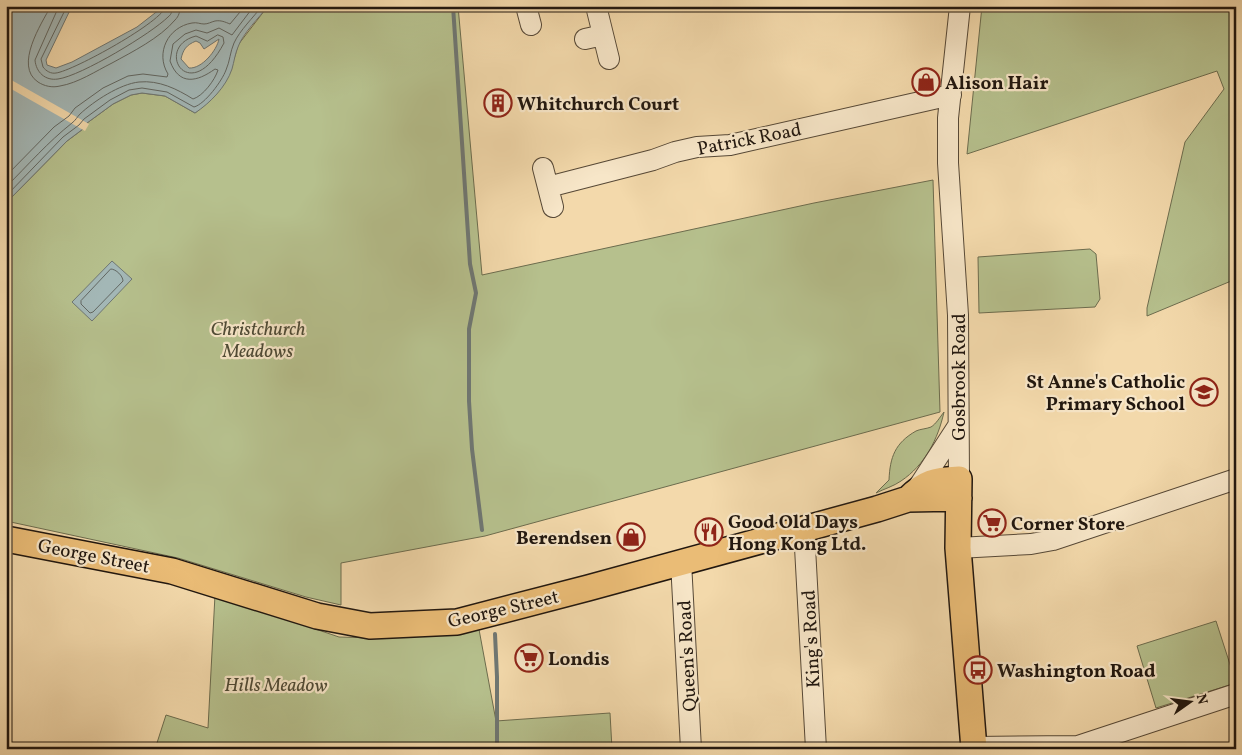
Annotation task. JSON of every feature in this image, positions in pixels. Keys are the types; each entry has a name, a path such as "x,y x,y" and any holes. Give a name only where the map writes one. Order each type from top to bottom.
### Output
{"main road":[{"name":"George Street","path":"6,539 172,571 317,616 370,626 457,622 877,509 913,494 959,488"},
{"name":"Gosbrook Road","path":"959,488 958,548 974,748"}],"street":[{"path":"596,6 594,37 609,59"},
{"name":"Gosbrook Road","path":"959,488 958,320 948,178 948,118 960,6"},
{"name":"Patrick Road","path":"553,207 546,177 653,160 675,152 697,148 730,145 951,95"},
{"path":"913,494 958,425"},
{"path":"958,548 1030,544 1053,540 1236,479"},
{"name":"King's Road","path":"804,529 816,749"},
{"name":"Queen's Road","path":"681,562 691,749"},
{"path":"974,748 1078,746 1236,694"}],"green space":[{"name":"Christchurch Meadows","path":"268,6 458,6 482,275 814,203 933,180 940,412 485,536 341,563 341,605 306,597 178,558 6,521 6,203 87,123 113,104 131,95 142,93 165,96 195,113 212,99 235,56 238,45"},
{"path":"982,6 1236,6 1236,279 1147,316 1147,308 1185,142 1224,89 1217,71 967,154"},
{"path":"1090,249 1096,254 1100,299 1095,307 979,313 978,257"},
{"path":"944,412 938,432 924,459 909,475 898,483 876,493 889,480 892,458 903,440 916,431 933,426"},
{"name":"Hills Meadow","path":"215,595 339,637 375,638 478,624 496,721 610,713 612,749 155,749 166,715 208,728"},
{"path":"1216,621 1236,683 1156,708 1137,646"}],"water":[{"path":"6,6 72,6 46,60 47,65 56,68 72,62 137,27 164,6 268,6 240,42 226,82 217,94 201,109 195,113 165,96 142,93 131,95 113,104 87,123 6,203","holes":["219,39 208,58 199,65 189,68 181,59 186,48 196,41 204,49"]},
{"path":"112,261 132,279 92,321 72,302"}],"pier":[{"path":"6,77 89,124 85,131 6,86"}],"waterway":[{"path":"453,6 470,264 476,293 469,329 469,401 472,449 482,530"},
{"path":"495,634 497,749"}],"place":[{"name":"Alison Hair","path":"926,82"},
{"name":"Whitchurch Court","path":"498,103"},
{"name":"St Anne's Catholic Primary School","path":"1204,392"},
{"name":"Corner Store","path":"992,523"},
{"name":"Good Old Days Hong Kong Ltd.","path":"709,532"},
{"name":"Berendsen","path":"631,537"},
{"name":"Londis","path":"529,658"},
{"name":"Washington Road","path":"978,670"}]}
